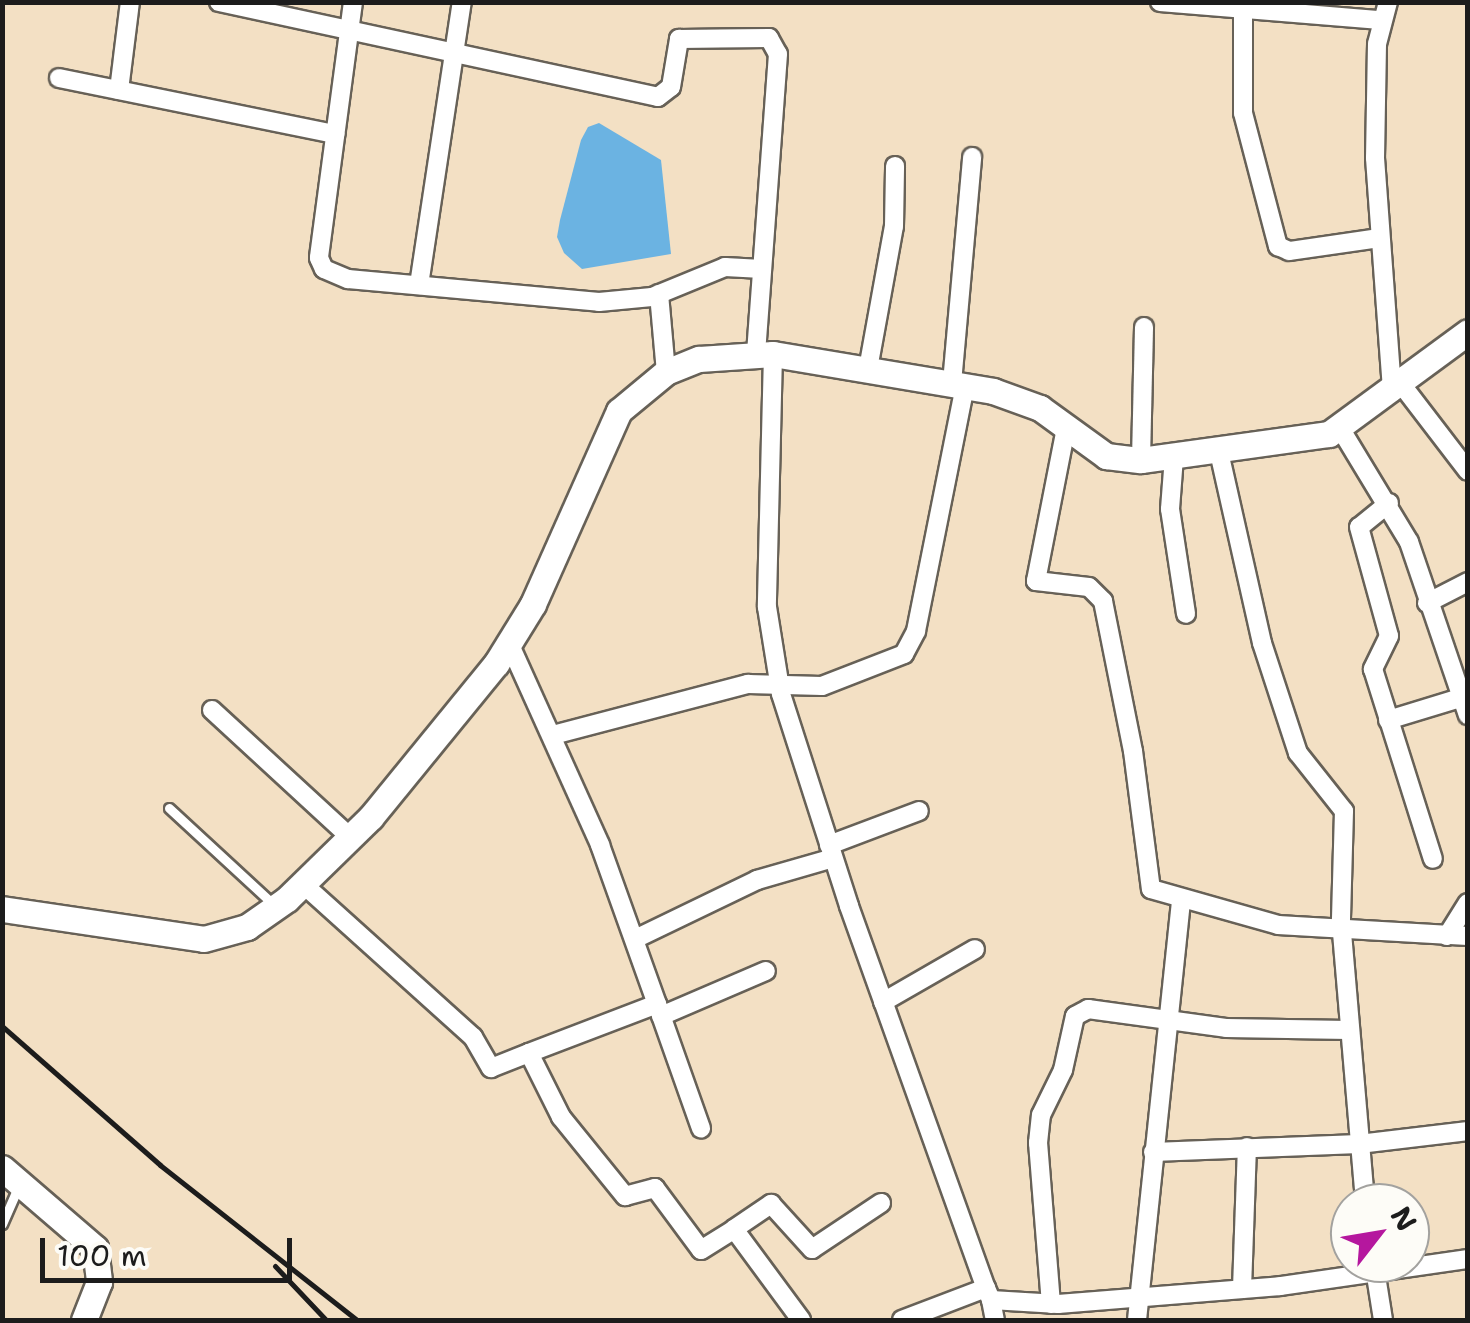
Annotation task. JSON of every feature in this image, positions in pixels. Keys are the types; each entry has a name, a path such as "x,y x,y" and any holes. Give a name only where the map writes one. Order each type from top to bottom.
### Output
{"street":[{"path":"119,90 130,2"},
{"path":"219,2 658,97 671,87 679,39 769,38 778,54 762,269 767,607 778,682 831,851 995,1320"},
{"path":"353,2 319,258 324,269 348,279 599,302 659,294 709,270 762,269"},
{"path":"420,285 462,2"},
{"path":"1160,2 1243,10 1306,8 1380,20"},
{"path":"1388,2 1380,20 1379,238 1397,389 1468,472"},
{"path":"1243,10 1243,113 1278,246 1289,251 1379,238"},
{"path":"59,78 336,134"},
{"path":"553,734 748,684 778,682 807,687 845,680 910,647 958,385 972,157"},
{"path":"868,369 894,226 895,166"},
{"path":"659,294 666,372"},
{"path":"1141,460 1144,327"},
{"path":"2,909 204,939 247,927 276,907 350,837 439,738 509,643 564,538 604,436 640,390 666,372 699,359 764,353 1019,397 1106,456 1141,460 1296,442 1340,428 1467,334"},
{"path":"1066,428 1036,581 1089,588 1103,601 1134,750 1146,878 1151,889 1180,900 1342,933 1468,936"},
{"path":"1340,428 1389,503 1464,706 1388,720"},
{"path":"1219,452 1262,644 1298,753 1344,810 1342,933 1363,1183"},
{"path":"1174,457 1170,509 1186,614"},
{"path":"1389,503 1358,528 1389,636 1373,668 1433,859"},
{"path":"1427,603 1468,582"},
{"path":"509,643 553,734 635,939 702,1128"},
{"path":"212,710 350,837"},
{"path":"635,939 757,880 920,811"},
{"path":"303,884 474,1037 490,1068 766,971"},
{"path":"1136,1320 1171,1020 1180,900"},
{"path":"1447,936 1468,903"},
{"path":"883,1002 975,949"},
{"path":"1051,1304 1038,1143 1073,1021 1088,1009 1259,1030 1349,1030"},
{"path":"529,1053 561,1117 625,1196 655,1188 701,1250 771,1204 812,1249 881,1203"},
{"path":"1153,1152 1359,1144 1468,1131"},
{"path":"1242,1289 1246,1147"},
{"path":"11,1175 95,1248 99,1282 84,1320"},
{"path":"734,1229 802,1320"},
{"path":"1430,1262 1468,1259"},
{"path":"902,1320 988,1294 1051,1304 1242,1289 1330,1274"},
{"path":"1378,1283 1383,1320"}],"lane":[{"path":"169,808 276,907"},
{"path":"2,1224 11,1175"}],"water":[{"path":"599,123 661,160 671,254 582,269 564,253 557,237 581,140 588,127"}],"railway":[{"path":"2,1026 160,1165 357,1320"},
{"path":"275,1266 326,1320"}]}
